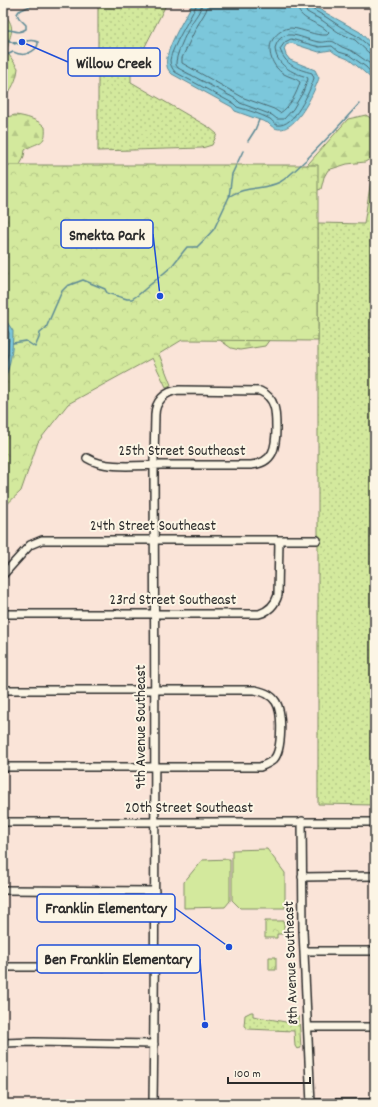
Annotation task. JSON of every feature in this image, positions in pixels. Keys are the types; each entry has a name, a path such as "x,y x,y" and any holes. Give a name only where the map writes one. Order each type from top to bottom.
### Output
{"street":[{"name":"25th Street Southeast","path":"87,458 107,465 257,464 268,458 274,450 276,441 276,413 274,404 269,397 260,391 176,390 166,394 160,400"},
{"name":"9th Avenue Southeast","path":"153,1104 155,891 154,465 155,411 160,400"},
{"name":"24th Street Southeast","path":"3,575 30,545 47,540 317,540"},
{"name":"23rd Street Southeast","path":"3,614 255,614 268,611 275,603 278,591 278,540"},
{"path":"3,690 261,691 268,694 277,703 280,729 278,751 274,759 265,765 253,767 3,768"},
{"name":"8th Avenue Southeast","path":"302,821 304,951 311,1104"},
{"name":"20th Street Southeast","path":"3,822 375,822"},
{"path":"302,877 375,876"},
{"path":"3,890 155,891"},
{"path":"304,951 375,951"},
{"path":"3,967 154,967"},
{"path":"308,1027 375,1027"},
{"path":"3,1043 34,1042 154,1044"},
{"path":"311,1104 375,1103"}],"green space":[{"path":"98,3 167,3 131,74 131,82 210,128 217,134 212,145 202,148 98,151"},
{"path":"3,13 11,23 12,28 7,52 18,68 14,84 3,98"},
{"path":"15,115 36,120 45,127 45,133 43,140 25,150 23,160 15,171 3,181 3,118"},
{"path":"366,115 375,121 375,156 365,162 347,164 328,170 324,177 321,189 310,193 301,172 348,119"},
{"path":"3,165 318,165 318,341 182,340 159,354 171,385 166,387 152,358 68,404 38,442 21,491 3,508"},
{"path":"375,171 375,805 318,804 318,223 364,224 372,174"},
{"path":"217,338 270,339 265,346 240,350 231,348"},
{"path":"267,849 285,873 285,908 240,908 232,900 232,850"},
{"path":"230,859 230,901 225,907 184,908 184,882 202,860"},
{"path":"265,921 284,921 284,934 277,934 277,938 265,938"},
{"path":"269,957 276,957 276,970 269,970"},
{"path":"253,1012 253,1016 291,1023 293,1018 299,1017 301,1048 297,1049 295,1046 294,1031 248,1029 244,1026 245,1015"}],"water":[{"path":"193,3 308,3 360,32 375,48 375,82 348,59 331,50 319,52 291,43 286,45 284,49 290,60 315,70 319,78 312,95 300,115 285,128 276,129 268,123 235,111 232,107 172,74 169,70 167,60 168,52"},
{"path":"3,316 13,331 11,358 8,372 3,384"}],"waterway":[{"path":"3,57 13,52 26,54 37,47 38,42 33,41 26,41 19,44 13,42 15,44 8,40 5,34 6,30 17,32 26,29 26,25 17,14 19,11 37,3"},
{"path":"230,196 248,189 268,186 284,180 306,160 359,104"},
{"path":"248,141 259,120"},
{"path":"13,343 26,341 35,347 40,333 46,328 62,291 67,286 83,280 105,289 107,293 132,299 171,267 187,247 197,247 214,229 229,197 232,174 243,151"}],"place":[{"name":"Willow Creek","path":"22,42"},
{"name":"Smekta Park","path":"160,296"},
{"name":"Franklin Elementary","path":"229,947"},
{"name":"Ben Franklin Elementary","path":"205,1025"}]}
